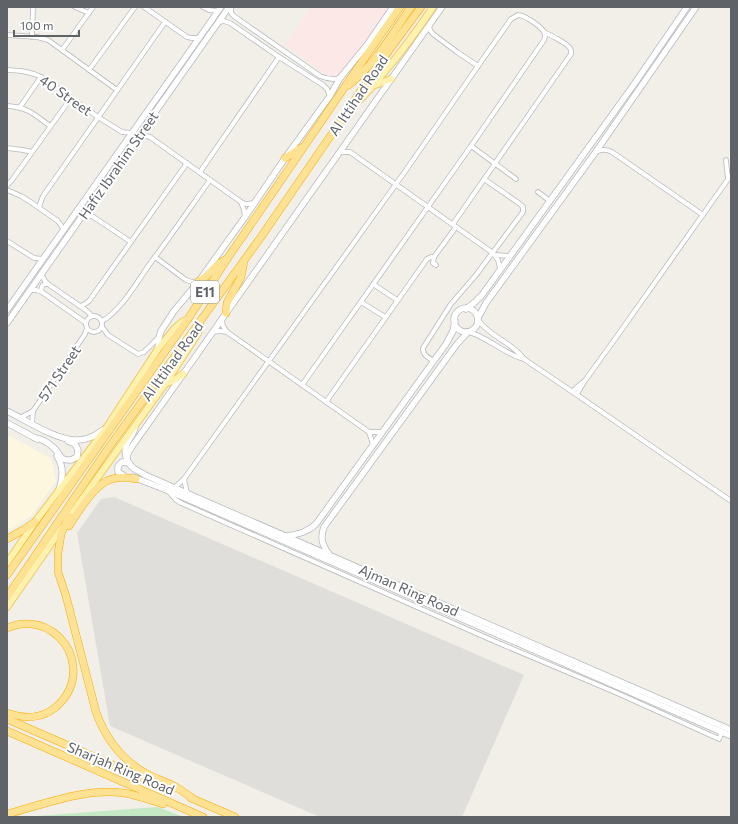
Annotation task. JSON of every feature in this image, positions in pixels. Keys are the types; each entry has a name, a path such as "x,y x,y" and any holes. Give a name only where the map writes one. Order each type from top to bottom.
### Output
{"highway":[{"name":"Al Ittihad Road","path":"7,575 188,319 227,259 400,7"},
{"path":"344,89 373,61 412,7"},
{"name":"Al Ittihad Road","path":"7,597 107,450 245,260 373,72 421,7"},
{"path":"368,52 373,36"},
{"path":"285,158 305,146"},
{"path":"198,281 208,276 220,262 227,259"},
{"path":"226,313 229,299 241,277 245,260"},
{"path":"66,596 61,567 61,556 63,539 71,522 97,486 116,478 122,477 136,479"},
{"path":"69,516 61,534 58,553 58,572 66,596 96,712 104,730 121,754 145,773 175,787 194,799"},
{"path":"7,539 35,522"},
{"path":"7,628 22,624 30,624 39,625 54,632 62,640 66,647 71,656 73,666 71,687 66,696 50,711 29,717 7,713"},
{"name":"Sharjah Ring Road","path":"7,719 235,817"},
{"name":"Sharjah Ring Road","path":"7,731 202,817"},
{"path":"7,814 69,797 110,792 125,793 141,797 202,817"}],"main road":[{"name":"Hafiz Ibrahim Street","path":"7,323 230,7"},
{"path":"158,349 159,336 174,311 245,217 330,96 340,78 356,59 394,7"},
{"path":"349,109 373,86 404,48 433,7"},
{"path":"128,461 128,455 131,448 442,7"},
{"path":"286,536 303,533 313,527 449,340 453,331 457,313 466,309 482,295 500,268 635,83 687,7"},
{"path":"330,556 322,543 323,530 326,524 457,344 478,324 478,319 486,303 595,153 696,7"},
{"name":"Hafiz Ibrahim Street","path":"7,310 220,9"},
{"path":"373,86 391,79"},
{"path":"466,309 474,311 478,319"},
{"path":"7,563 35,522 107,427 158,349 174,329 188,319"},
{"path":"455,321 458,329 463,332 469,332"},
{"path":"7,607 69,516 164,384 198,333 200,322"},
{"path":"164,384 183,374"},
{"path":"7,411 46,431 66,439 78,440 92,437 107,427"},
{"path":"7,423 45,444 57,455 62,474 59,492"},
{"path":"128,461 126,447 134,431 135,424"},
{"path":"35,438 51,445 65,460 71,460 77,457 78,450 75,444 57,438 46,431"},
{"path":"123,475 118,472 118,466 120,462 128,461"},
{"name":"Ajman Ring Road","path":"128,461 134,469 146,475 731,730"},
{"path":"348,493 346,487 352,474"},
{"path":"90,488 109,477 123,475"},
{"name":"Ajman Ring Road","path":"123,475 169,491 731,736"}],"street":[{"path":"32,37 33,7"},
{"path":"75,7 89,13"},
{"path":"62,50 93,7"},
{"path":"89,70 135,7"},
{"path":"144,7 187,36 199,38"},
{"path":"230,7 233,15 238,19 320,76 331,79 340,78"},
{"path":"205,8 212,11 220,9"},
{"path":"205,8 212,20"},
{"path":"175,487 184,479 269,362 511,19 520,15 542,29 545,33 553,36 570,48 571,54 484,179 454,225 434,257 433,263 436,265"},
{"path":"234,26 238,19"},
{"path":"219,22 226,21 234,26 325,87 330,96"},
{"path":"39,208 43,196 165,22"},
{"path":"429,25 433,34 478,66"},
{"path":"302,385 471,146 544,40 545,33"},
{"path":"423,34 433,34"},
{"path":"7,35 43,38 48,40 117,90"},
{"path":"187,36 191,49"},
{"path":"200,172 279,57"},
{"name":"40 Street","path":"7,70 33,73 122,132 132,133"},
{"path":"316,81 320,79 320,76"},
{"path":"20,107 40,77"},
{"path":"7,185 71,98"},
{"path":"7,106 20,107 28,110 50,126"},
{"path":"146,125 146,131 150,137 210,180 241,202 249,204 255,203"},
{"path":"122,132 125,143"},
{"path":"139,135 150,137"},
{"path":"347,142 350,152 494,254 498,260 500,268"},
{"path":"471,146 516,179"},
{"path":"7,148 32,152"},
{"path":"595,153 602,150 612,152 703,215"},
{"path":"340,152 350,152"},
{"path":"726,160 728,179"},
{"path":"80,306 89,301 187,163"},
{"path":"575,393 581,388 731,175"},
{"path":"434,361 424,353 423,348 451,304 494,254 522,214 523,209 520,204 484,179"},
{"path":"12,180 9,190 32,202 58,221 64,230"},
{"path":"102,321 110,316 118,307 210,180"},
{"path":"538,192 550,201"},
{"path":"32,202 43,196"},
{"path":"241,202 245,217"},
{"path":"89,206 92,216"},
{"path":"82,216 92,216 131,242"},
{"path":"58,221 71,221"},
{"path":"7,241 34,258 44,259"},
{"path":"494,254 509,256"},
{"path":"155,257 186,280 192,282 198,281"},
{"path":"326,402 427,258 434,257"},
{"path":"34,258 37,268"},
{"path":"41,274 48,284 92,316 97,316 100,318 102,321 102,327 108,335 138,354 144,352 159,336"},
{"path":"186,280 190,290"},
{"path":"42,292 42,286 48,284"},
{"path":"373,284 397,300"},
{"path":"30,290 42,292 86,323 89,330 95,332 102,327"},
{"path":"87,311 89,301"},
{"path":"361,302 385,317"},
{"path":"86,323 88,318 92,316"},
{"path":"478,319 486,330 516,350 524,359 731,501"},
{"path":"222,320 223,326 227,332 326,402 369,432 382,432"},
{"name":"571 Street","path":"20,418 33,411 89,330"},
{"path":"213,332 227,332"},
{"path":"469,332 485,338 515,356 524,359"},
{"name":"571 Street","path":"32,424 33,411"},
{"path":"369,432 373,445"},
{"path":"184,479 187,493"},
{"path":"169,491 176,500 181,503 494,641 617,693 719,739 722,732"}],"shaded area":[{"path":"312,7 403,7 345,85 339,84 285,45"},
{"path":"7,435 51,458 56,481 32,515 13,528 7,530"},
{"path":"114,497 524,675 462,817 320,817 110,726 77,533 101,499"}],"green space":[{"path":"158,807 183,817 31,817 37,816"}]}
